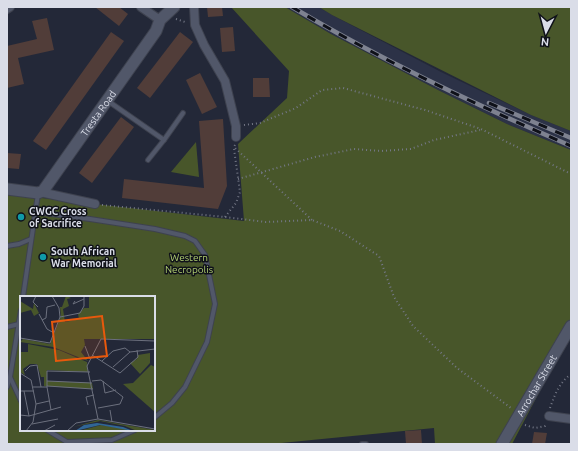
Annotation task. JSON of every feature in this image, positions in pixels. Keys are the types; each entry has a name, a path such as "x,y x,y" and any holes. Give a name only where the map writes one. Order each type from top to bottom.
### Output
{"street":[{"path":"141,7 163,18"},
{"name":"Tresta Road","path":"39,193 47,186 156,31 163,18 174,7"},
{"path":"194,7 195,25 204,45 225,81 236,126 236,137"},
{"path":"7,189 39,193 95,204"},
{"name":"Arrochar Street","path":"502,444 518,413 571,326"},
{"path":"549,416 571,419"}],"lane":[{"path":"107,100 164,140"},
{"path":"148,160 183,113"},
{"path":"23,296 39,193"},
{"path":"36,212 155,229 186,236 195,241 205,255 215,304 207,342 185,387 172,403 155,417"},
{"path":"7,246 19,244 31,239"},
{"path":"7,387 20,317"},
{"path":"7,327 19,324"},
{"path":"9,378 20,399"},
{"path":"49,431 68,443 112,440 133,431"}],"path":[{"path":"163,18 195,25"},
{"path":"236,126 260,123 296,108 322,90 344,88 425,110 481,129 571,174"},
{"path":"238,179 314,156 354,149 382,151 411,149 434,140 481,129"},
{"path":"225,217 236,203 240,192 234,147 236,137"},
{"path":"234,147 312,220 340,232 379,256 394,297 414,326 457,368 518,413"},
{"path":"95,204 266,222 312,220"}],"shaded area":[{"path":"285,7 319,7 441,72 531,115 571,131 571,150 507,124 438,90 331,34"}],"green space":[{"name":"Western Necropolis","path":"231,7 285,7 331,34 438,90 507,124 571,150 571,332 512,444 435,444 434,428 271,444 7,444 7,194 244,221 238,144 287,98 289,71"},
{"path":"319,7 571,7 571,131 531,115 332,15"},
{"path":"196,142 199,177 171,172"}],"building":[{"path":"95,7 119,7 128,14 119,26"},
{"path":"207,7 222,7 223,16 208,17"},
{"path":"47,18 54,50 18,58 24,84 7,88 7,46 37,39 32,21"},
{"path":"233,27 235,51 222,52 220,28"},
{"path":"111,32 124,41 46,150 33,141"},
{"path":"180,32 193,42 150,98 137,88"},
{"path":"200,73 217,107 202,114 186,80"},
{"path":"253,78 269,78 270,97 253,97"},
{"path":"121,117 134,127 92,183 79,173"},
{"path":"223,119 227,186 218,209 122,198 124,179 204,188 199,121"},
{"path":"7,153 21,154 19,169 7,168"},
{"path":"421,430 422,444 406,444 405,431"},
{"path":"534,432 547,433 545,444 532,444"}],"railway":[{"path":"292,7 326,27 429,81 571,146"},
{"path":"489,103 571,138"}],"place":[{"name":"CWGC Cross of Sacrifice","path":"21,217"},
{"name":"South African War Memorial","path":"43,257"}]}
